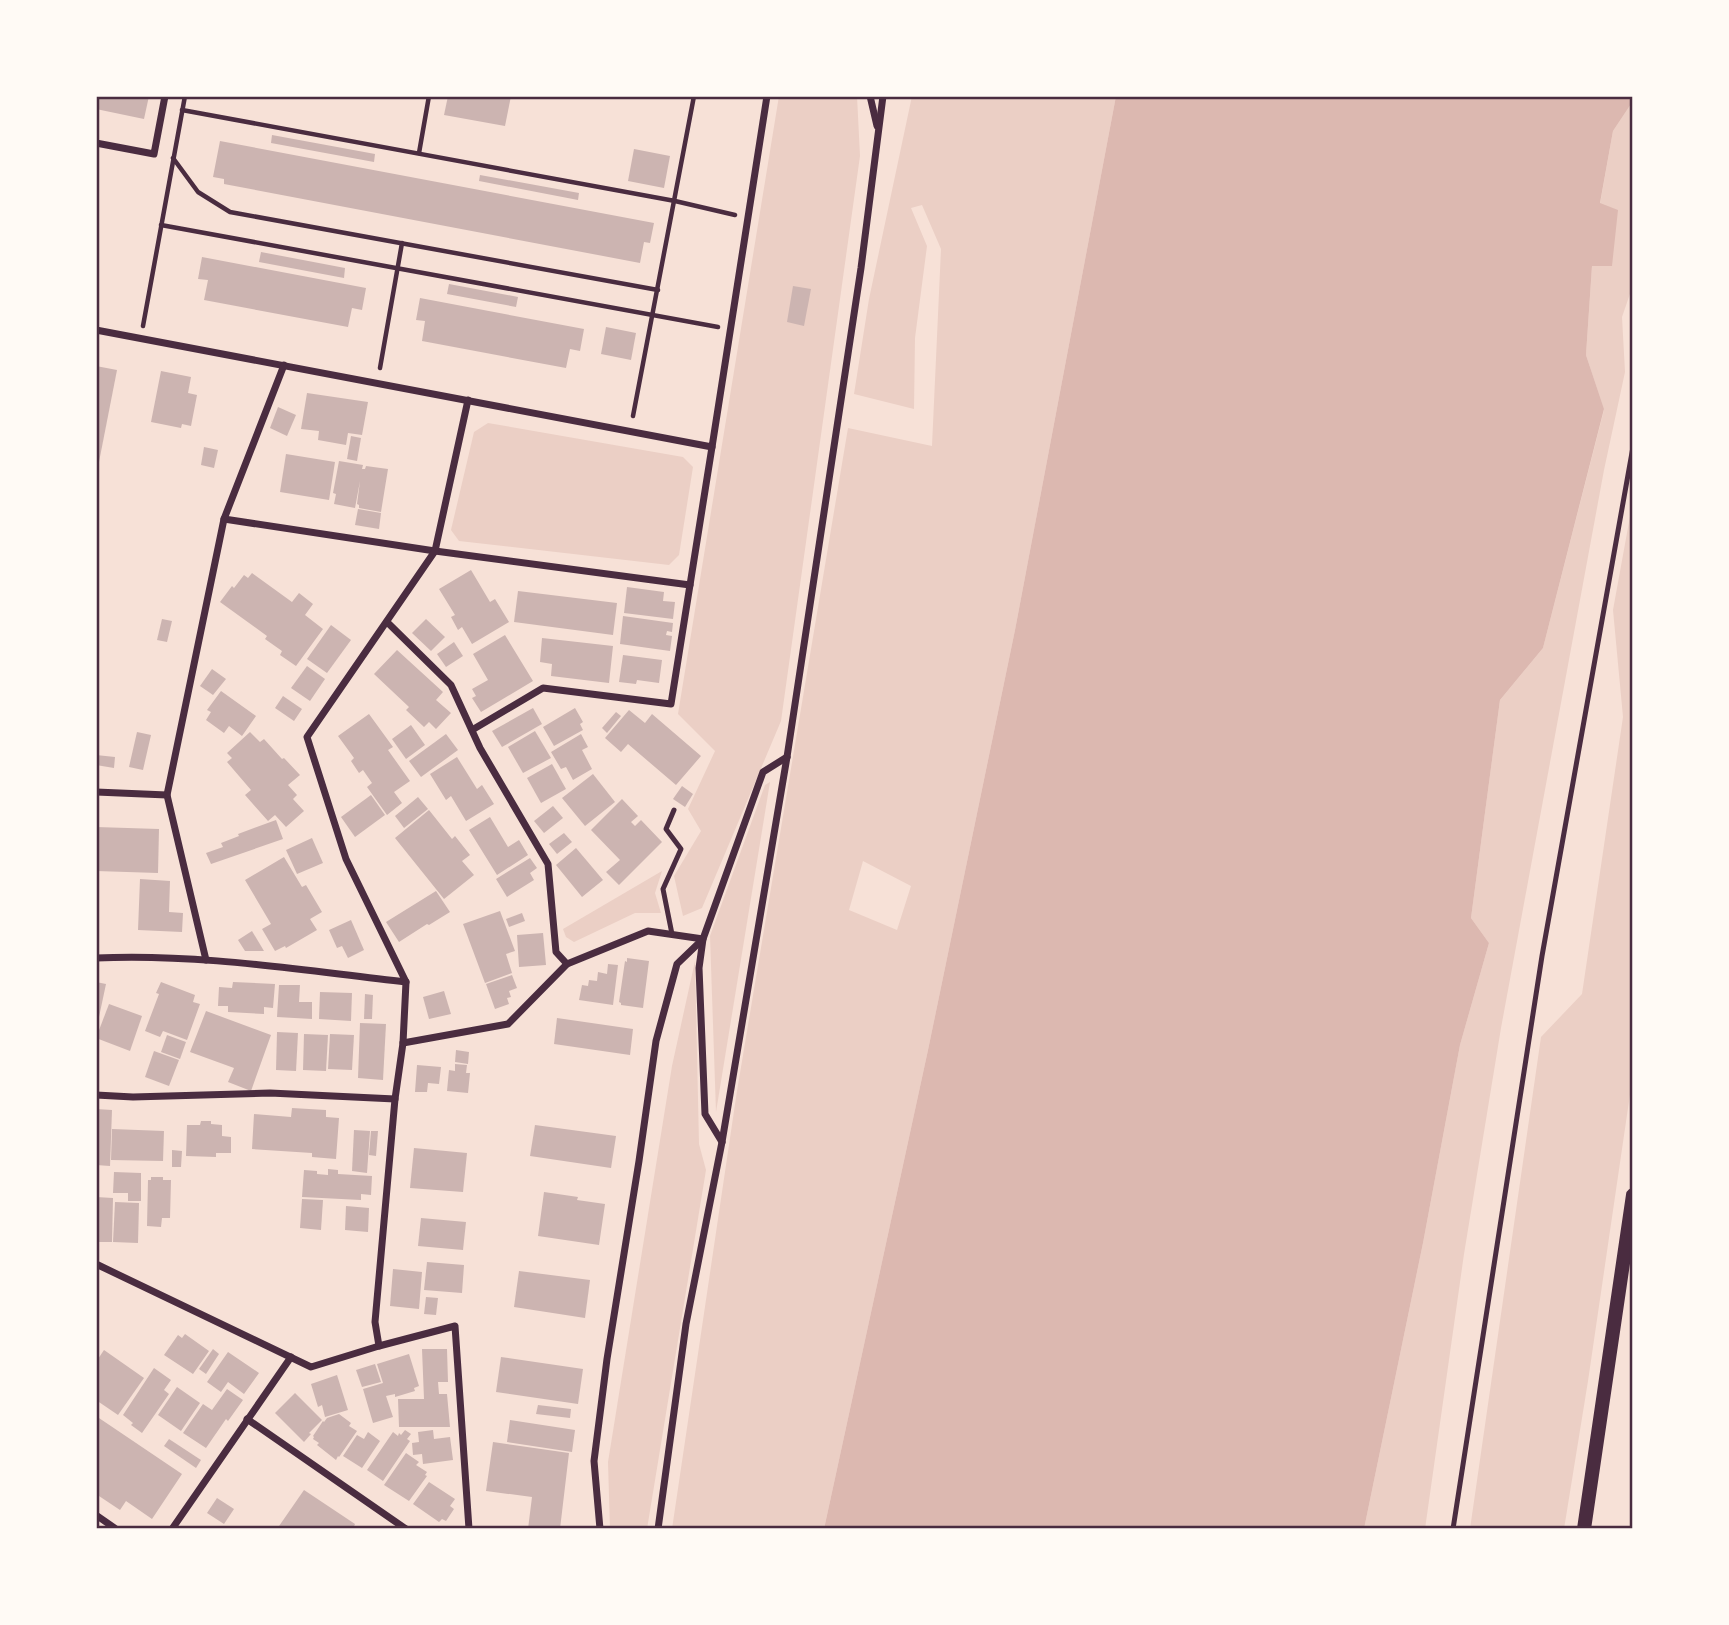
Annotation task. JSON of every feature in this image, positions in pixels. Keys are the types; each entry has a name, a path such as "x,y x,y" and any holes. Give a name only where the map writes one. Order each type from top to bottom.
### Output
{"main road":[{"path":"1584,1529 1633,1195"}],"street":[{"path":"96,143 154,154 165,96"},
{"path":"472,730 543,688 671,704 767,96"},
{"path":"870,96 878,130"},
{"path":"658,1529 686,1324 722,1142 787,757 861,268 883,96"},
{"path":"96,330 712,447"},
{"path":"205,960 167,794 225,519 285,365"},
{"path":"379,1346 375,1322 406,982 346,859 307,737 435,551 468,400"},
{"path":"225,519 435,551 690,585"},
{"path":"387,622 451,685 480,748 548,864 556,952 567,964"},
{"path":"722,1142 705,1114 699,968 703,939 763,772 787,757"},
{"path":"96,792 167,794"},
{"path":"402,1043 508,1024 567,964 648,931 703,939"},
{"path":"600,1529 594,1461 656,1041 677,964 703,939"},
{"path":"96,958 205,960 406,982"},
{"path":"96,1095 133,1097 270,1093 396,1099"},
{"path":"96,1264 311,1367 455,1326 469,1529"},
{"path":"172,1529 291,1357"},
{"path":"247,1419 406,1529"},
{"path":"96,1515 116,1529"}],"lane":[{"path":"1453,1529 1542,956 1633,447"},
{"path":"672,934 663,889 681,849 666,829 674,810"}],"path":[{"path":"141,338 185,96"},
{"path":"419,153 429,96"},
{"path":"630,431 675,201 692,97"},
{"path":"182,110 675,201 748,218"},
{"path":"173,158 198,192 230,212 658,290"},
{"path":"161,225 730,329"},
{"path":"377,383 402,243"}],"shaded area":[{"path":"779,96 857,96 860,156 781,721 702,908 683,916 674,876 701,831 688,809 715,751 678,714"},
{"path":"912,96 1116,96 1015,630 928,1050 824,1529 672,1529 737,1091 848,428 932,446 941,249 922,205 911,208 927,246 915,338 914,409 854,394 869,299","holes":["863,861 911,886 897,930 849,910"]},
{"path":"1116,96 1633,96 1633,101 1613,131 1600,203 1618,210 1612,266 1592,266 1586,355 1604,409 1543,648 1500,700 1471,918 1489,943 1460,1045 1423,1243 1364,1529 824,1529 928,1050 1015,630"},
{"path":"1631,104 1633,285 1622,317 1625,372 1604,470 1501,1028 1464,1254 1425,1529 1364,1529 1423,1243 1460,1045 1489,943 1471,918 1500,700 1543,648 1604,410 1586,355 1592,266 1612,265 1600,204 1613,131"},
{"path":"488,423 683,457 693,467 679,555 669,565 459,541 451,530 474,432"},
{"path":"1633,500 1633,1074 1588,1381 1564,1529 1470,1529 1541,1037 1582,994 1623,717 1613,610"},
{"path":"770,782 716,1112 710,936 765,785"},
{"path":"662,871 655,893 661,913 635,913 574,942 566,937 563,929"},
{"path":"695,961 699,1144 706,1170 647,1529 610,1529 608,1462 672,1066"}],"building":[{"path":"99,96 149,96 144,119 96,109"},
{"path":"448,96 511,96 505,126 444,115"},
{"path":"272,135 375,154 374,162 271,143"},
{"path":"220,141 654,223 650,243 644,242 640,263 224,184 224,179 213,177"},
{"path":"634,149 670,156 664,188 628,181"},
{"path":"480,175 579,193 578,200 479,181"},
{"path":"261,252 345,268 344,278 259,262"},
{"path":"202,257 366,288 362,310 352,308 348,327 204,300 208,280 198,279"},
{"path":"449,284 518,297 516,307 447,294"},
{"path":"793,286 811,289 804,326 787,322"},
{"path":"420,298 584,329 580,351 570,349 566,368 422,341 425,321 416,320"},
{"path":"606,327 636,333 631,360 601,354"},
{"path":"96,366 117,370 98,467 96,467"},
{"path":"161,371 191,377 188,393 197,395 191,426 182,424 181,428 151,422"},
{"path":"307,393 368,402 362,435 348,433 346,445 318,440 319,431 301,429"},
{"path":"278,407 296,415 287,436 270,428"},
{"path":"351,436 361,438 357,461 347,459"},
{"path":"204,447 218,450 214,468 201,465"},
{"path":"286,454 335,462 329,500 280,492"},
{"path":"339,461 363,465 362,469 366,466 388,469 381,512 359,508 357,504 360,481 355,508 334,504 336,494 333,493"},
{"path":"358,509 381,513 379,529 355,525"},
{"path":"471,570 490,602 495,599 509,622 472,644 462,627 458,630 451,617 455,615 439,589"},
{"path":"252,573 292,602 299,593 313,604 305,615 323,629 296,666 280,655 282,651 265,639 267,636 220,602 244,575 248,578"},
{"path":"627,587 664,592 663,601 675,602 673,619 624,613"},
{"path":"518,591 617,603 613,635 514,622"},
{"path":"623,616 673,623 672,632 667,631 666,635 672,636 670,651 620,644"},
{"path":"162,619 172,621 167,642 157,640"},
{"path":"426,619 445,637 431,651 412,633"},
{"path":"331,625 351,640 327,673 307,659"},
{"path":"505,635 533,681 481,712 472,698 476,696 472,689 488,680 473,654"},
{"path":"542,638 613,646 609,683 551,676 552,664 540,662"},
{"path":"454,642 463,656 446,667 437,654"},
{"path":"397,650 443,692 436,700 451,713 436,729 429,722 424,727 406,710 409,707 374,674"},
{"path":"623,655 662,660 659,683 637,680 636,684 619,682"},
{"path":"307,666 325,679 310,701 291,688"},
{"path":"212,669 226,679 213,695 200,686"},
{"path":"221,691 256,716 242,736 229,726 224,733 206,720 211,712 207,710"},
{"path":"283,696 302,709 294,721 275,708"},
{"path":"533,708 542,724 502,747 492,731"},
{"path":"575,708 583,722 580,724 583,730 554,746 543,727"},
{"path":"629,710 645,723 652,714 701,756 676,785 628,744 621,752 605,738"},
{"path":"616,712 621,716 607,733 602,728"},
{"path":"369,714 393,747 388,750 410,781 394,792 402,803 387,815 367,787 372,783 363,770 359,773 351,761 354,758 338,736"},
{"path":"411,725 425,745 406,759 392,739"},
{"path":"535,731 551,758 523,773 508,747"},
{"path":"137,732 151,735 143,770 129,767"},
{"path":"250,732 260,742 264,739 300,775 288,785 297,795 293,799 304,811 286,827 275,815 268,821 245,795 251,790 227,762 232,758 227,753"},
{"path":"446,734 458,750 421,777 409,761"},
{"path":"581,734 588,747 582,750 592,769 573,780 566,767 561,769 551,752"},
{"path":"96,755 115,757 114,768 96,765"},
{"path":"457,757 477,789 482,785 494,804 466,821 451,796 446,800 430,774"},
{"path":"552,764 566,789 541,803 527,778"},
{"path":"593,774 615,802 585,826 562,798"},
{"path":"682,786 693,794 685,807 673,799"},
{"path":"371,795 385,815 355,837 341,817"},
{"path":"418,797 428,809 404,828 395,816"},
{"path":"622,799 638,816 631,822 635,826 641,820 662,842 619,885 606,872 620,860 591,830"},
{"path":"553,806 563,818 544,833 534,821"},
{"path":"429,810 452,839 455,836 470,855 462,861 474,875 444,899 395,838"},
{"path":"490,817 508,847 519,840 528,855 497,875 469,830"},
{"path":"276,820 283,839 211,864 206,853 223,847 221,843 239,836 238,834"},
{"path":"96,827 159,829 158,873 96,871"},
{"path":"564,833 572,842 557,854 549,844"},
{"path":"312,838 323,863 297,874 286,850"},
{"path":"576,848 603,880 582,897 556,865"},
{"path":"284,857 302,887 306,885 322,912 310,919 317,930 286,948 285,946 275,951 262,929 271,924 245,880"},
{"path":"530,858 537,868 530,873 534,880 507,897 496,879"},
{"path":"140,879 170,881 169,912 183,913 182,932 138,930"},
{"path":"436,891 450,912 399,942 386,922"},
{"path":"500,911 515,951 506,954 512,973 485,983 463,924"},
{"path":"522,913 525,921 509,927 506,919"},
{"path":"351,920 364,950 348,958 342,946 337,948 329,930"},
{"path":"252,931 264,951 245,951 238,940"},
{"path":"543,933 546,965 519,967 517,935"},
{"path":"627,958 649,961 643,1008 621,1005 619,1002"},
{"path":"608,964 618,965 613,1005 579,1000 582,985 588,986 589,980 597,981 598,972 607,974"},
{"path":"512,975 517,988 509,991 509,1004 495,1009 486,984"},
{"path":"96,982 106,984 99,1017 96,1017"},
{"path":"161,982 195,995 193,1002 200,1004 187,1040 163,1031 160,1037 145,1031"},
{"path":"233,982 275,984 273,1008 264,1007 264,1014 228,1012 228,1006 218,1006 219,987 232,988"},
{"path":"279,985 300,985 299,1002 312,1002 312,1019 277,1017"},
{"path":"444,991 451,1014 429,1019 423,997"},
{"path":"320,992 352,993 351,1021 319,1019"},
{"path":"365,994 373,995 372,1019 364,1019"},
{"path":"109,1004 142,1016 130,1051 96,1038"},
{"path":"206,1011 271,1035 251,1091 228,1082 234,1068 190,1052"},
{"path":"557,1018 633,1029 630,1055 554,1044"},
{"path":"360,1023 386,1024 383,1080 358,1078"},
{"path":"277,1032 298,1033 296,1071 276,1070"},
{"path":"304,1034 328,1035 326,1071 303,1070"},
{"path":"330,1034 354,1035 352,1070 328,1069"},
{"path":"167,1035 186,1042 180,1059 161,1052"},
{"path":"456,1050 469,1052 468,1064 455,1062"},
{"path":"154,1051 179,1060 169,1086 145,1077"},
{"path":"455,1064 467,1065 466,1073 470,1073 468,1093 447,1091 449,1070 455,1071"},
{"path":"417,1065 441,1067 439,1084 428,1083 427,1092 415,1092"},
{"path":"292,1108 326,1110 326,1117 339,1118 336,1159 312,1157 312,1153 252,1149 254,1114 291,1117"},
{"path":"96,1109 112,1110 110,1166 96,1165"},
{"path":"201,1121 222,1125 222,1136 231,1137 231,1153 216,1153 216,1157 186,1156 187,1125 200,1125"},
{"path":"535,1125 616,1136 611,1168 530,1156"},
{"path":"112,1129 164,1131 163,1161 111,1160"},
{"path":"354,1130 370,1131 367,1173 352,1171"},
{"path":"371,1131 378,1131 376,1156 369,1155"},
{"path":"414,1148 467,1153 463,1192 410,1188"},
{"path":"172,1150 182,1151 181,1167 172,1167"},
{"path":"328,1169 338,1170 338,1174 372,1176 371,1195 361,1194 361,1200 302,1197 304,1170 328,1175"},
{"path":"114,1172 141,1173 141,1201 128,1201 128,1193 113,1193"},
{"path":"151,1177 171,1180 170,1218 162,1218 161,1227 147,1226 148,1180 151,1180"},
{"path":"544,1192 605,1204 599,1245 538,1236"},
{"path":"96,1197 113,1198 112,1242 96,1242"},
{"path":"302,1199 323,1200 321,1230 300,1228"},
{"path":"115,1202 139,1203 138,1243 113,1242"},
{"path":"346,1206 369,1208 368,1232 345,1230"},
{"path":"421,1218 466,1222 463,1250 418,1246"},
{"path":"427,1262 464,1265 462,1293 424,1290"},
{"path":"393,1269 422,1272 419,1309 390,1306"},
{"path":"519,1271 590,1280 585,1318 514,1307"},
{"path":"426,1297 438,1298 436,1315 424,1314"},
{"path":"185,1334 209,1351 193,1374 164,1355 178,1335 182,1338"},
{"path":"213,1349 219,1354 206,1374 199,1369"},
{"path":"422,1349 447,1349 448,1382 438,1382 439,1394 447,1394 450,1427 399,1427 398,1399 424,1399"},
{"path":"104,1350 144,1378 118,1415 96,1400 96,1362"},
{"path":"228,1352 259,1373 244,1394 228,1382 221,1392 207,1382"},
{"path":"409,1354 419,1386 414,1388 415,1391 395,1397 395,1394 386,1396 393,1417 373,1423 363,1389 383,1383 377,1364"},
{"path":"501,1357 583,1369 578,1404 496,1392"},
{"path":"375,1364 381,1382 362,1387 356,1370"},
{"path":"154,1368 171,1380 164,1390 169,1394 142,1433 123,1415"},
{"path":"337,1375 348,1410 325,1417 322,1405 318,1407 311,1384"},
{"path":"177,1387 200,1403 181,1431 158,1415"},
{"path":"227,1389 243,1400 206,1448 183,1433 203,1404 212,1410"},
{"path":"295,1393 322,1420 304,1442 275,1413"},
{"path":"538,1405 571,1409 570,1418 536,1414"},
{"path":"339,1414 357,1431 336,1460 317,1445 319,1443 313,1436 323,1421"},
{"path":"96,1416 182,1474 152,1519 126,1501 120,1510 96,1494"},
{"path":"510,1420 575,1430 572,1452 507,1442"},
{"path":"405,1430 411,1434 407,1439 410,1441 383,1481 367,1470 393,1432 398,1436"},
{"path":"433,1430 434,1439 450,1437 453,1460 423,1464 422,1454 413,1455 412,1443 419,1442 418,1432"},
{"path":"368,1432 380,1441 362,1468 343,1456 357,1435 364,1439"},
{"path":"169,1439 201,1460 196,1468 164,1446"},
{"path":"493,1442 569,1453 560,1529 528,1529 532,1497 486,1491"},
{"path":"406,1453 419,1462 416,1465 427,1472 427,1476 409,1501 384,1485"},
{"path":"429,1482 455,1499 450,1506 454,1509 446,1521 442,1519 439,1522 413,1504"},
{"path":"304,1490 355,1524 353,1529 277,1529"},
{"path":"217,1498 234,1509 224,1524 207,1513"}]}
